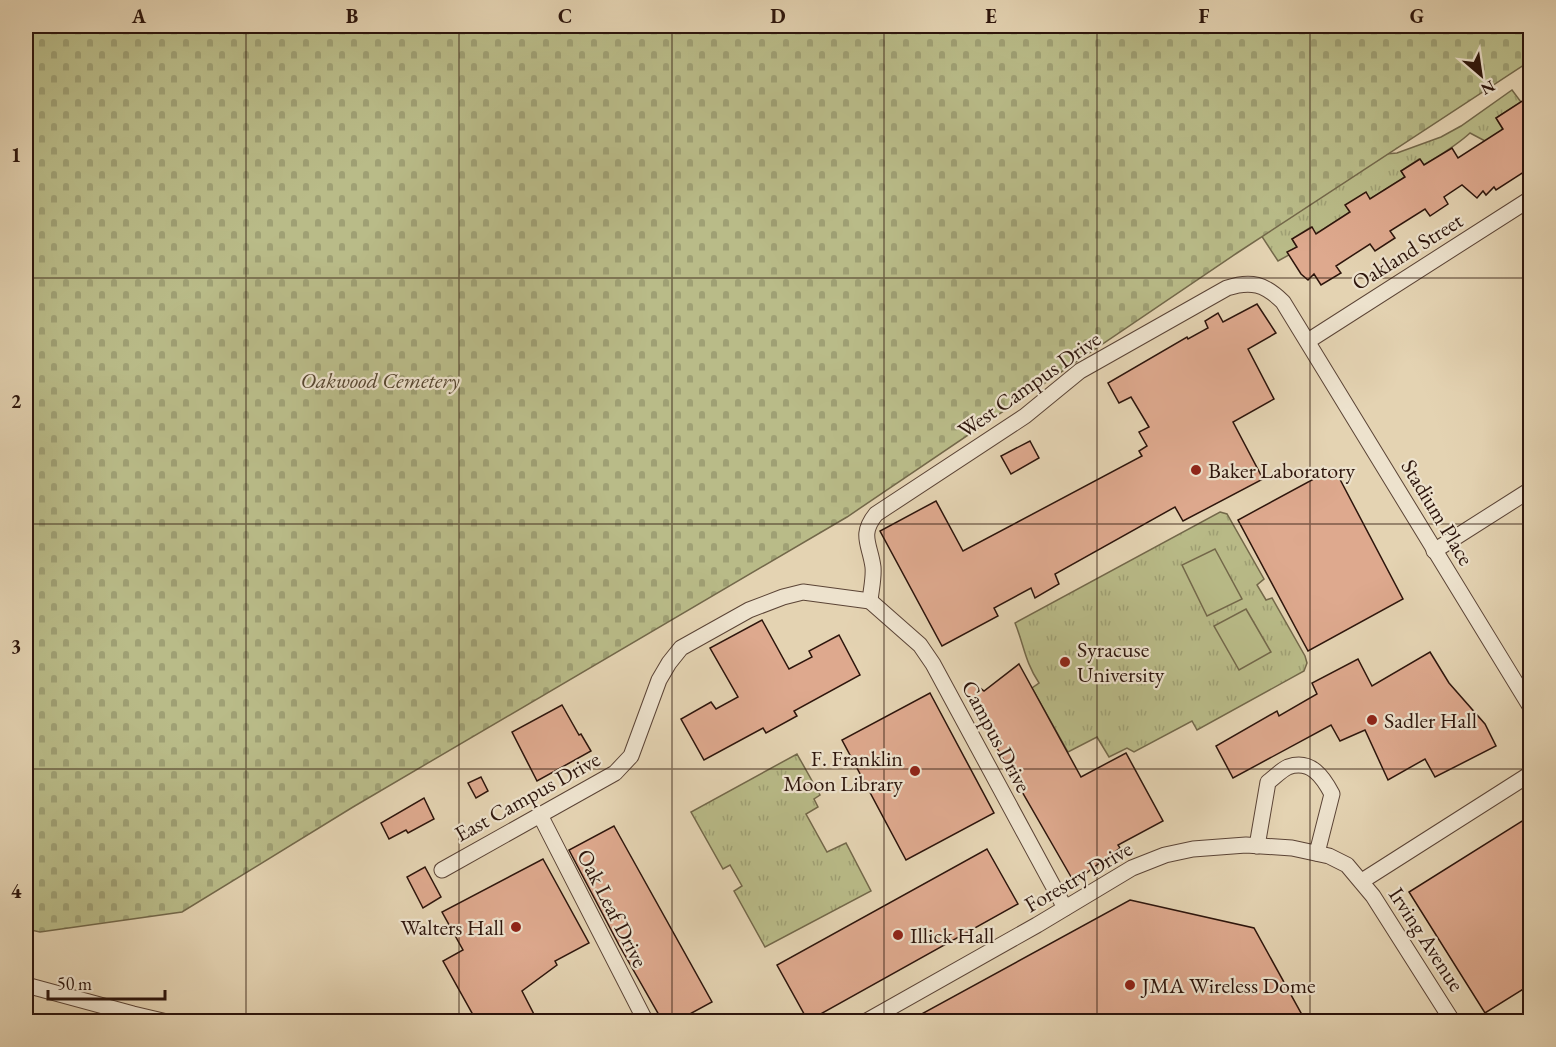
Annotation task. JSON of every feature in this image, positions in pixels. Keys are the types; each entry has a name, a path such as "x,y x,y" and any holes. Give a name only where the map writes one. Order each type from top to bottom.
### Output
{"street":[{"name":"Oakland Street","path":"1308,341 1530,199"},
{"name":"West Campus Drive","path":"870,601 873,569 866,540 868,524 876,514 1025,416 1080,371 1227,288 1240,284 1257,284 1273,291 1283,302 1308,341"},
{"name":"Stadium Place","path":"1308,341 1530,706"},
{"path":"1434,551 1530,490"},
{"name":"East Campus Drive","path":"442,870 615,773 631,756 659,680 681,648 749,610 803,592 870,601"},
{"name":"Campus Drive","path":"870,601 920,645 933,664 1065,908"},
{"path":"1257,846 1268,782 1287,767 1305,766 1321,774 1332,794 1317,853"},
{"path":"1362,881 1530,774"},
{"name":"Oak Leaf Drive","path":"540,815 646,1022"},
{"name":"Forestry Drive","path":"865,1022 1132,868 1165,855 1193,849 1257,846 1292,848 1329,856 1347,865 1362,881"},
{"name":"Irving Avenue","path":"1362,881 1453,1022"},
{"path":"26,985 167,1022"}],"green space":[{"name":"Oakwood Cemetery","path":"26,26 1530,26 1530,61 1237,253 847,517 353,807 182,912 40,932 26,929"},
{"path":"1512,90 1521,102 1496,118 1510,141 1485,141 1470,133 1424,165 1419,159 1401,171 1405,177 1370,199 1365,193 1346,206 1350,212 1316,234 1311,227 1292,239 1297,247 1278,261 1259,232 1374,155 1397,153 1441,137 1461,126"},
{"path":"1220,512 1227,514 1264,579 1257,585 1266,600 1272,598 1305,656 1307,663 1304,671 1197,730 1192,721 1134,752 1127,748 1109,757 1097,737 1068,752 1032,688 1039,683 1028,661 1015,623"},
{"path":"1215,549 1242,599 1207,616 1182,565"},
{"path":"1246,609 1271,652 1239,670 1214,626"},
{"path":"797,754 820,795 814,799 818,807 806,814 827,852 846,843 871,891 765,947 734,891 742,886 730,865 723,869 691,812"}],"building":[{"path":"1530,96 1530,168 1496,190 1494,187 1486,195 1483,191 1477,198 1462,185 1444,197 1448,204 1430,216 1425,209 1390,231 1395,238 1375,251 1370,244 1336,266 1341,273 1321,285 1314,274 1308,280 1301,274 1287,252 1297,247 1292,239 1312,227 1316,234 1350,212 1345,205 1366,192 1370,199 1405,177 1401,171 1420,159 1424,165 1452,148 1458,158 1503,129 1496,118"},
{"name":"Baker Laboratory","path":"1257,304 1276,333 1248,349 1274,399 1233,422 1263,479 1183,521 1175,507 1055,574 1059,584 1035,598 1031,588 994,608 998,616 942,646 880,531 936,501 963,551 1142,456 1139,451 1147,446 1139,432 1149,427 1131,397 1119,403 1108,383 1187,337 1188,339 1208,328 1205,321 1218,313 1223,322"},
{"path":"1030,441 1039,458 1011,474 1001,456"},
{"path":"1334,468 1403,599 1308,651 1238,520"},
{"path":"762,620 789,669 812,657 809,651 839,635 860,675 794,711 797,716 766,733 763,728 704,760 681,719 711,702 716,709 738,697 710,648"},
{"name":"Sadler Hall","path":"1430,652 1449,683 1485,724 1496,746 1435,777 1425,759 1388,780 1365,730 1340,741 1331,725 1233,778 1216,746 1277,711 1279,716 1317,694 1312,683 1358,659 1372,686"},
{"path":"1019,664 1081,777 1126,753 1163,821 1118,845 1120,848 1074,882 963,689 974,683 984,691"},
{"name":"F. Franklin Moon Library","path":"930,693 994,813 906,860 842,740"},
{"path":"562,705 591,751 537,781 512,732"},
{"path":"481,777 488,791 476,798 468,783"},
{"path":"424,798 434,819 408,833 406,830 389,839 381,823"},
{"path":"1530,816 1530,985 1485,1013 1409,892"},
{"path":"614,826 712,1002 675,1022 663,1022 569,850"},
{"name":"Illick Hall","path":"987,849 1018,904 808,1021 777,965"},
{"name":"Walters Hall","path":"543,859 589,943 555,961 557,965 522,991 538,1022 477,1022 443,961 463,950 442,912"},
{"path":"425,867 441,897 423,908 407,877"},
{"name":"JMA Wireless Dome","path":"1130,900 1254,928 1306,1022 907,1022"}],"place":[{"name":"Baker Laboratory","path":"1196,470"},
{"name":"Syracuse University","path":"1065,662"},
{"name":"Sadler Hall","path":"1372,720"},
{"name":"F. Franklin Moon Library","path":"915,771"},
{"name":"Walters Hall","path":"516,927"},
{"name":"Illick Hall","path":"898,935"},
{"name":"JMA Wireless Dome","path":"1130,985"}]}
